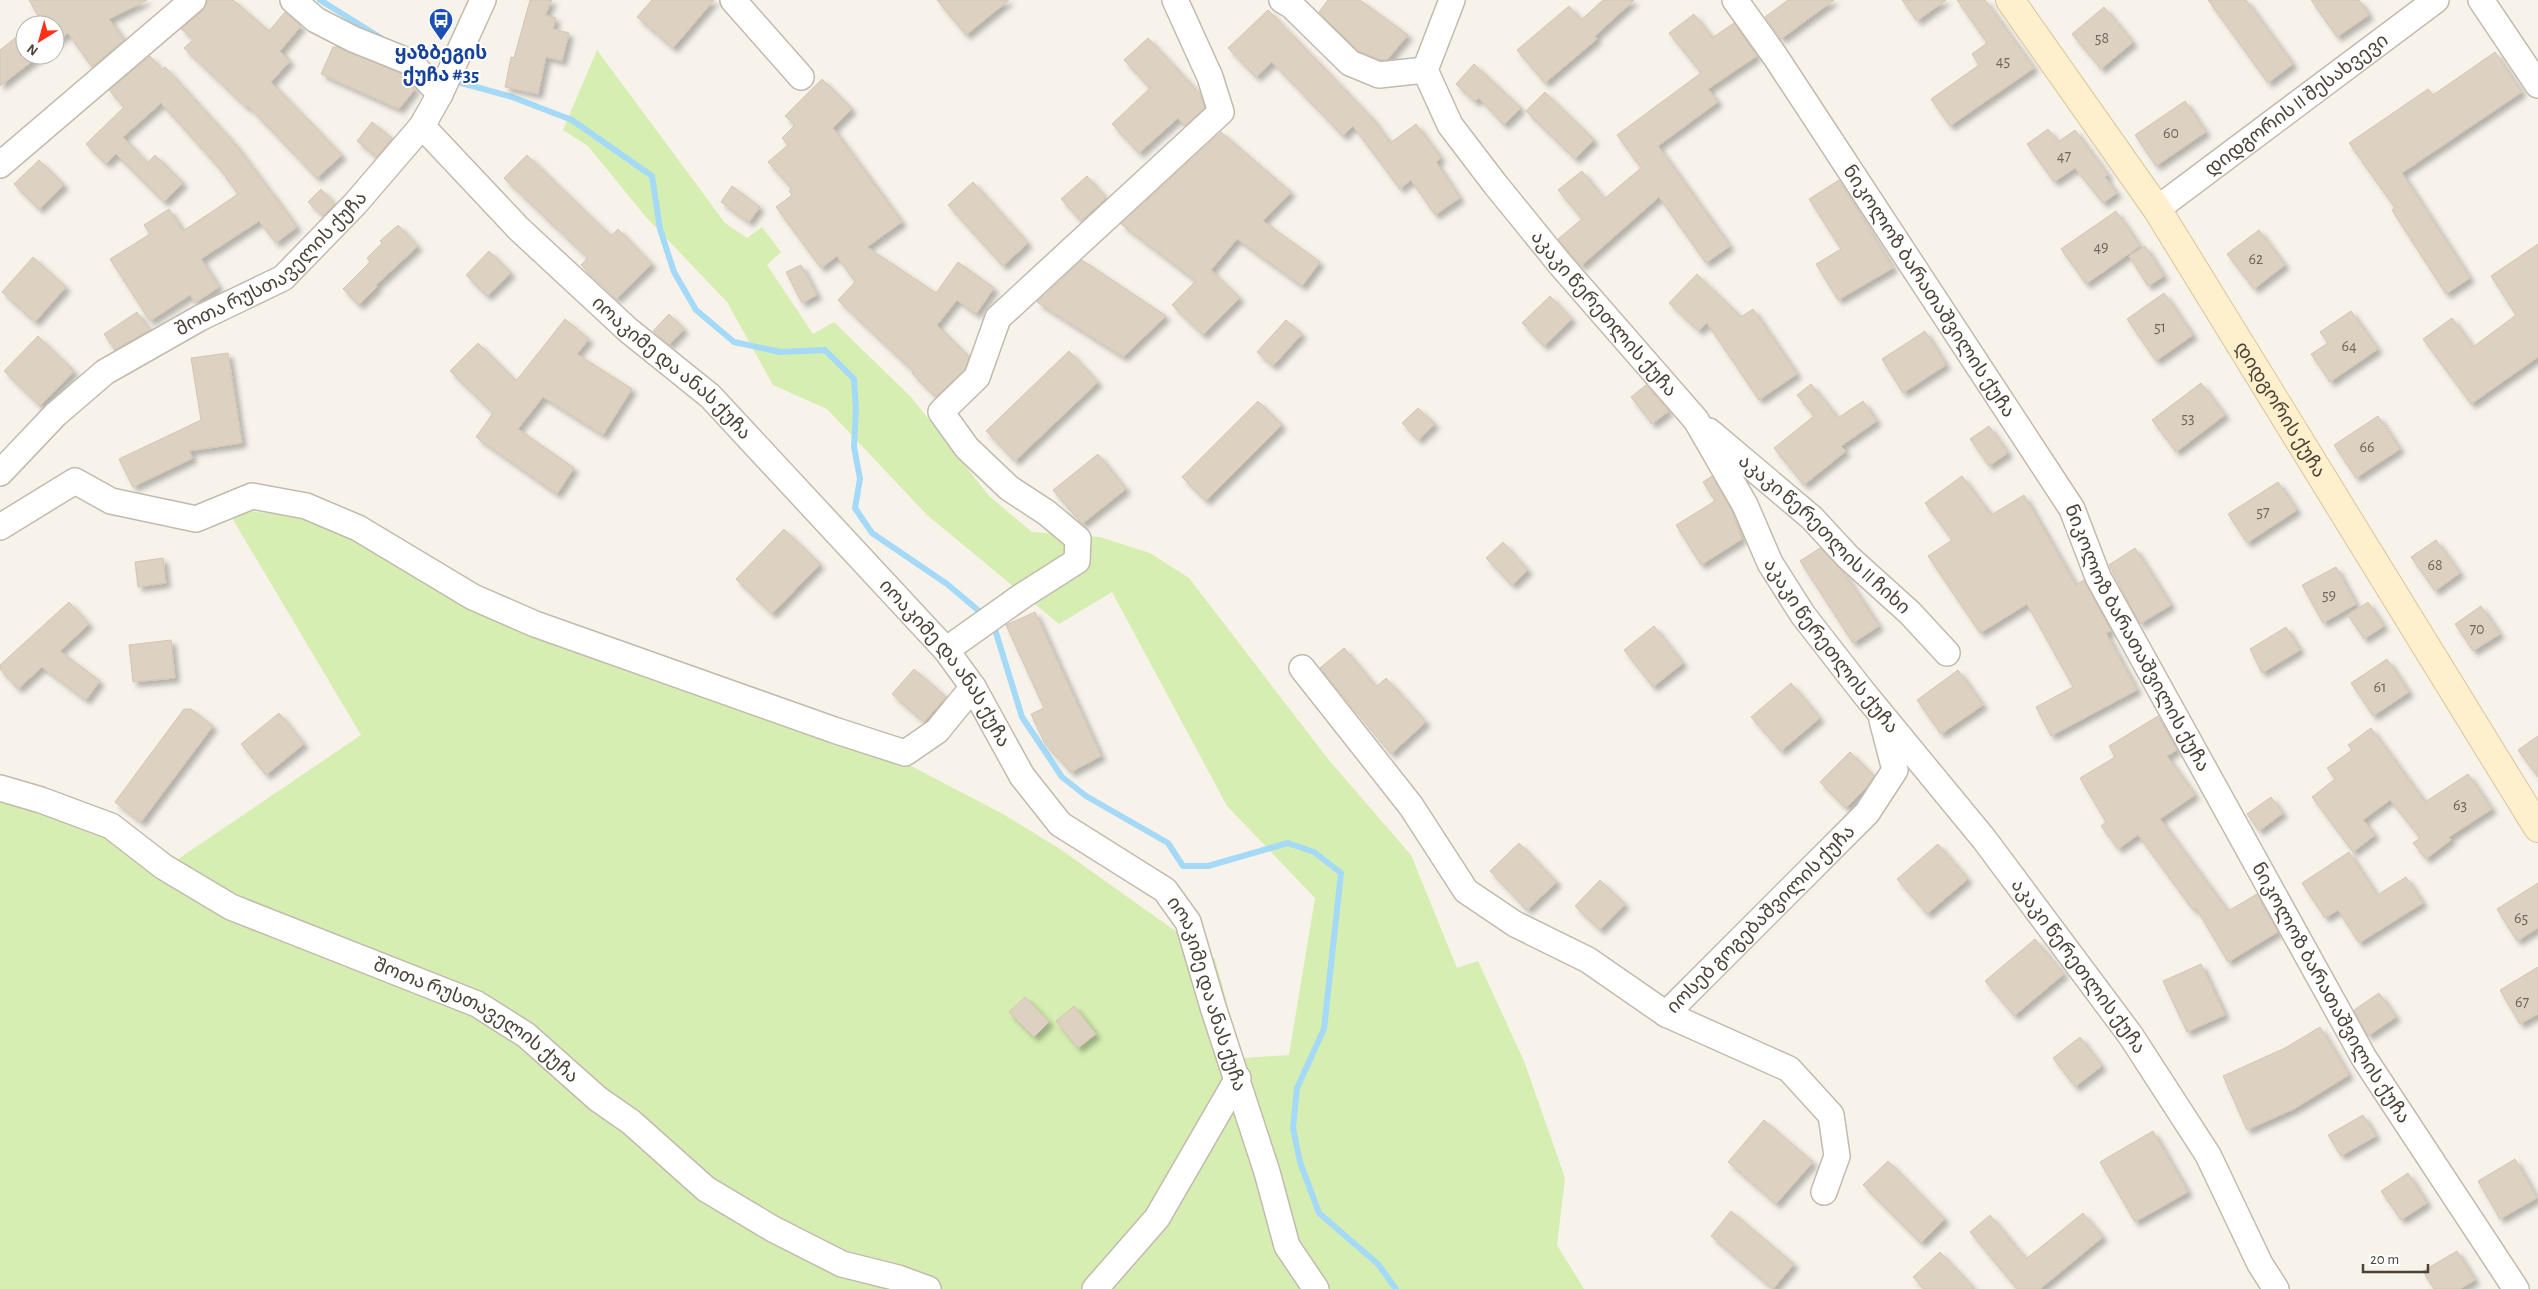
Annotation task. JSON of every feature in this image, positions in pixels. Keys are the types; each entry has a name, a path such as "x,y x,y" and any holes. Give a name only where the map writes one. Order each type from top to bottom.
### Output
{"street":[{"path":"0,165 193,0"},
{"path":"293,0 316,20 353,39 410,62 440,94"},
{"name":"შოთა რუსთაველის ქუჩა","path":"0,473 55,415 105,372 200,318 283,278 355,204 422,126 440,94 483,0"},
{"path":"733,0 801,77"},
{"path":"946,650 1077,561 1078,539 1047,513 1010,488 967,448 941,412 977,377 998,318 1221,112 1210,77 1175,0"},
{"path":"1282,0 1292,6 1350,62 1379,75 1425,70 1452,0"},
{"name":"ნიკოლოზ ბარათაშვილის ქუჩა","path":"1735,0 1786,73 2072,509 2098,577 2364,1058 2516,1289"},
{"name":"დიდგორის ქუჩა","path":"2010,0 2157,209 2538,828"},
{"name":"დიდგორის II შესახვევი","path":"2157,209 2436,0"},
{"path":"2481,0 2538,85"},
{"name":"აკაკი წერეთლის ქუჩა","path":"1425,70 1450,125 1494,184 1560,264 1696,420 1745,505 1770,563 1804,615 1880,712 1984,839 2131,1036 2208,1155 2260,1264 2276,1289"},
{"name":"იოაკიმე და ანას ქუჩა","path":"422,126 526,236 628,330 710,396 946,650 973,687 1022,776 1060,824 1165,890 1188,922 1213,1007 1238,1078 1287,1246 1316,1289"},
{"name":"აკაკი წერეთლის II ჩიხი","path":"1696,420 1812,518 1848,558 1910,613 1947,653"},
{"path":"0,527 75,480 111,501 196,519 252,496 306,506 358,528 473,597 535,624 834,730 905,753 937,731 973,687"},
{"path":"1302,668 1410,806 1466,891 1515,924 1588,960 1666,1014"},
{"name":"იოსებ გოგებაშვილის ქუჩა","path":"1824,1192 1837,1156 1831,1115 1790,1069 1666,1014 1867,813 1895,770 1880,712"},
{"name":"შოთა რუსთაველის ქუჩა","path":"0,788 41,800 111,826 164,867 231,907 477,1004 526,1035 598,1099 631,1122 706,1189 772,1229 842,1264 898,1278 928,1289"},
{"path":"1095,1289 1157,1218 1238,1078"}],"green space":[{"path":"597,50 725,223 747,238 762,227 781,252 767,265 813,334 834,322 912,398 989,496 1032,532 1100,537 1150,553 1189,578 1328,759 1411,855 1457,968 1478,961 1524,1061 1565,1178 1557,1245 1584,1289 0,1289 0,796 86,826 159,872 361,735 226,508 330,521 702,690 911,766 1003,814 1060,849 1215,959 1242,1058 1289,1055 1315,898 1227,806 1112,592 1059,624 927,515 827,409 773,385 727,302 645,216 588,146 563,130"}],"building":[{"path":"29,0 147,0 109,19 124,40 92,67 68,33 65,35 65,15 38,15"},
{"path":"208,0 233,0 269,31 285,12 301,26 280,51 290,61 271,82 342,155 317,178 248,106 247,108 184,48 194,39 181,29 202,11"},
{"path":"530,0 552,0 545,15 556,18 553,29 569,33 562,61 546,57 538,94 505,87 511,57 514,58"},
{"path":"652,0 714,0 673,48 637,17"},
{"path":"937,0 1009,0 966,35"},
{"path":"1328,0 1360,0 1408,35 1387,60 1381,60 1358,51 1319,12"},
{"path":"1603,0 1634,0 1595,36 1597,39 1545,83 1517,50 1569,6 1581,20"},
{"path":"1788,0 1834,0 1781,39 1765,17"},
{"path":"1902,0 1946,0 1917,21"},
{"path":"1957,0 1985,0 2034,68 1950,126 1931,99 1979,65 1972,54 1987,43"},
{"path":"2208,0 2246,0 2293,64 2268,83"},
{"path":"2311,0 2359,0 2369,15 2337,37"},
{"path":"2104,7 2133,42 2101,69 2072,34"},
{"path":"1268,10 1371,117 1390,143 1416,124 1441,158 1436,162 1460,198 1435,215 1411,180 1400,189 1353,126 1343,136 1272,62 1256,77 1228,48"},
{"path":"1694,14 1712,38 1734,23 1757,56 1708,89 1718,102 1658,146 1730,246 1706,263 1659,197 1581,266 1558,239 1582,219 1558,190 1582,171 1604,199 1641,168 1617,135 1701,73 1669,33"},
{"path":"15,38 15,65 27,65 0,86 0,50"},
{"path":"1148,38 1200,94 1205,108 1185,126 1178,118 1139,153 1112,124 1150,88 1124,60"},
{"path":"333,47 338,47 402,74 415,89 399,109 321,74"},
{"path":"2495,52 2522,92 2402,173 2470,278 2446,294 2392,210 2395,208 2349,143 2428,89 2433,95"},
{"path":"150,56 162,70 165,67 235,144 297,227 276,243 259,221 201,259 219,287 195,303 190,295 150,321 110,259 150,234 144,225 169,209 183,231 238,194 220,169 161,103 123,137 148,163 155,155 183,183 164,202 116,154 106,164 86,144 124,107 109,90"},
{"path":"1474,64 1521,108 1504,125 1479,98 1475,102 1456,84"},
{"path":"822,79 852,109 833,128 902,222 867,247 936,293 958,262 994,288 976,314 957,300 937,325 969,357 965,369 936,397 912,373 914,372 838,300 855,282 837,256 821,268 776,207 792,195 789,191 792,189 768,162 788,145 782,138 795,125 785,116"},
{"path":"1545,92 1594,140 1575,159 1526,111"},
{"path":"2185,101 2206,132 2156,166 2135,135"},
{"path":"372,122 392,138 377,157 357,141"},
{"path":"2048,129 2058,142 2075,130 2108,175 2105,177 2117,193 2103,203 2075,168 2054,182 2027,144"},
{"path":"1221,132 1291,192 1263,221 1320,262 1302,286 1237,239 1211,270 1240,298 1203,335 1172,305 1196,281 1121,224"},
{"path":"527,155 611,236 618,229 652,264 616,299 581,265 588,258 504,178"},
{"path":"39,160 64,185 39,209 14,184"},
{"path":"1087,176 1106,198 1081,221 1061,199"},
{"path":"1839,180 1893,268 1838,300 1816,264 1841,249 1809,199"},
{"path":"973,182 1028,243 1003,266 948,205"},
{"path":"732,186 760,207 749,222 721,202"},
{"path":"321,189 335,204 323,216 308,202"},
{"path":"2116,211 2140,246 2086,284 2061,249"},
{"path":"398,225 418,246 376,285 377,287 359,305 343,289 370,262 367,258 382,243 380,241"},
{"path":"2259,230 2285,265 2254,289 2227,254"},
{"path":"2538,244 2538,357 2471,404 2423,339 2452,318 2473,347 2516,315 2491,276"},
{"path":"2145,246 2164,276 2148,286 2129,256"},
{"path":"489,251 511,273 487,296 466,275"},
{"path":"33,257 66,287 35,322 2,292"},
{"path":"1082,260 1166,316 1123,357 1037,302"},
{"path":"801,265 817,295 802,303 786,272"},
{"path":"1697,274 1741,317 1753,309 1797,374 1759,400 1707,323 1699,331 1669,303"},
{"path":"2164,293 2193,335 2156,361 2127,319"},
{"path":"1550,296 1572,319 1544,346 1522,323"},
{"path":"2351,311 2378,349 2330,382 2311,354 2328,343 2320,332"},
{"path":"137,312 149,330 115,350 104,334"},
{"path":"669,314 684,329 669,345 653,331"},
{"path":"565,319 589,339 577,354 632,389 603,435 543,397 518,429 574,468 557,494 476,437 493,413 450,371 478,343 516,381"},
{"path":"1286,320 1302,334 1273,366 1257,352"},
{"path":"1925,331 1946,365 1903,393 1882,359"},
{"path":"38,336 74,371 40,406 4,371"},
{"path":"1069,351 1098,382 1015,461 986,431"},
{"path":"228,353 242,443 189,451 193,458 133,487 119,459 201,420 191,358"},
{"path":"2201,383 2225,415 2176,452 2152,420"},
{"path":"1811,384 1838,418 1863,401 1877,421 1841,446 1846,451 1804,485 1774,448 1814,416 1797,395"},
{"path":"1646,385 1669,411 1652,424 1631,397"},
{"path":"1258,401 1282,425 1206,501 1182,477"},
{"path":"1418,408 1435,424 1418,440 1402,423"},
{"path":"2378,416 2400,449 2356,478 2334,445"},
{"path":"1989,426 2008,453 1989,466 1970,439"},
{"path":"1098,454 1126,489 1082,524 1053,490"},
{"path":"1712,476 1732,511 1742,539 1701,565 1676,525 1715,501 1703,482"},
{"path":"1962,476 1991,515 2024,495 2076,585 2084,580 2111,631 2106,633 2137,690 2051,736 2036,707 2073,687 2027,604 1980,633 1928,556 1952,540 1925,503"},
{"path":"2278,482 2297,510 2247,543 2228,514"},
{"path":"784,529 820,564 772,614 736,579"},
{"path":"2436,540 2460,573 2435,591 2411,557"},
{"path":"1503,542 1528,570 1512,585 1486,558"},
{"path":"1820,548 1844,573 1879,626 1853,643 1800,561"},
{"path":"2135,548 2171,605 2140,624 2109,565"},
{"path":"163,558 166,583 138,587 135,562"},
{"path":"2336,567 2356,604 2323,623 2302,585"},
{"path":"69,602 89,624 60,651 100,681 86,700 42,667 18,689 0,669 0,665"},
{"path":"2368,602 2384,626 2364,639 2348,615"},
{"path":"2481,606 2500,634 2473,651 2455,624"},
{"path":"1035,612 1101,756 1071,772 1045,744 1031,714 1044,708 1006,625"},
{"path":"1654,626 1683,663 1653,687 1624,650"},
{"path":"2286,627 2300,650 2262,673 2250,649"},
{"path":"171,640 175,678 133,682 129,645"},
{"path":"1344,648 1376,687 1386,678 1426,722 1391,754 1320,668"},
{"path":"2387,659 2409,692 2373,716 2351,683"},
{"path":"914,669 946,697 924,722 892,694"},
{"path":"1958,670 1983,705 1941,734 1917,700"},
{"path":"1791,683 1820,718 1781,751 1751,717"},
{"path":"184,709 191,709 213,726 141,822 115,802"},
{"path":"279,713 304,744 266,775 241,744"},
{"path":"2158,716 2177,750 2167,756 2195,795 2160,819 2228,911 2257,894 2278,932 2228,962 2196,908 2193,910 2138,835 2118,849 2101,826 2106,822 2080,778 2115,757 2109,746"},
{"path":"2371,728 2425,802 2468,774 2492,809 2449,837 2451,840 2426,859 2413,843 2420,838 2390,800 2363,820 2375,835 2353,852 2312,797 2335,779 2327,768 2352,750 2348,745"},
{"path":"2538,736 2538,777 2518,750"},
{"path":"1850,752 1874,776 1866,788 1846,808 1820,782"},
{"path":"2271,797 2283,813 2259,831 2247,814"},
{"path":"1519,843 1557,882 1527,910 1490,871"},
{"path":"1938,844 1968,879 1927,914 1897,879"},
{"path":"2349,852 2377,895 2406,877 2423,903 2359,943 2338,910 2325,918 2302,883"},
{"path":"1600,880 1625,904 1600,930 1575,906"},
{"path":"2538,883 2538,928 2517,941 2497,909"},
{"path":"2035,939 2064,974 2014,1016 1985,981"},
{"path":"2201,964 2225,1015 2187,1032 2163,981"},
{"path":"2538,967 2538,1014 2520,1024 2500,990"},
{"path":"2379,993 2396,1017 2368,1036 2354,1010"},
{"path":"1025,997 1049,1022 1034,1037 1009,1012"},
{"path":"1074,1006 1096,1034 1078,1048 1056,1021"},
{"path":"2320,1027 2349,1075 2294,1109 2247,1130 2223,1076 2285,1048"},
{"path":"2080,1037 2102,1066 2075,1087 2053,1058"},
{"path":"2363,1115 2376,1136 2341,1156 2328,1135"},
{"path":"1764,1120 1813,1162 1776,1204 1728,1162"},
{"path":"2153,1131 2188,1192 2135,1222 2100,1162"},
{"path":"2515,1159 2537,1198 2500,1219 2478,1181"},
{"path":"1888,1161 1945,1219 1921,1243 1863,1185"},
{"path":"2408,1173 2427,1203 2401,1220 2381,1191"},
{"path":"1731,1211 1794,1264 1773,1289 1711,1236"},
{"path":"2083,1213 2103,1237 2040,1289 2017,1289 1970,1232 1990,1215 2026,1259"},
{"path":"2457,1251 2475,1280 2460,1289 2434,1289 2423,1271"},
{"path":"1940,1252 1975,1289 1924,1289 1913,1277"}],"waterway":[{"path":"320,0 381,38"},
{"path":"458,82 512,97 572,120 652,176 660,229 674,272 696,310 734,342 780,352 825,350 854,379 856,409 854,447 860,479 855,508 872,533 947,584 985,616"},
{"path":"993,623 1022,717 1062,777 1086,796 1168,843 1183,866 1208,866 1288,843 1314,852 1341,873 1324,1029 1297,1088 1293,1128 1300,1162 1319,1213 1378,1264 1396,1289"}],"place":[{"name":"ყაზბეგის ქუჩა #35","path":"441,41"}]}
